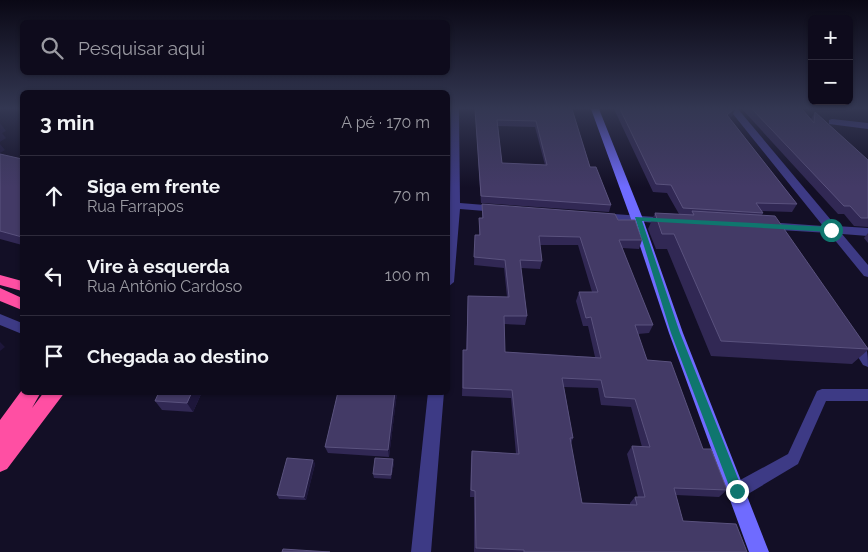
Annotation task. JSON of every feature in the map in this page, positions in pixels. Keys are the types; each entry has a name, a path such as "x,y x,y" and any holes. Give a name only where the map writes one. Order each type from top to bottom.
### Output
{"highway":[{"path":"0,280 20,285"},
{"path":"0,293 20,297"},
{"path":"0,293 20,303"},
{"path":"0,436 30,395"},
{"path":"0,462 54,395"}],"street":[{"path":"450,231 454,135"},
{"path":"605,135 638,219 676,333 759,552"},
{"path":"754,135 868,273"},
{"path":"451,205 513,210"},
{"path":"590,215 676,221"},
{"path":"754,225 868,232"},
{"path":"0,320 20,328"},
{"path":"421,552 436,395"}],"lane":[{"path":"850,334 868,361"},
{"path":"737,491 793,459 822,394 868,396"}],"building":[{"path":"477,135 499,135 502,163 547,165 539,135 580,135 590,167 596,167 611,205 481,196"},
{"path":"632,135 743,135 797,204 756,203 763,213 683,208 671,185 656,184"},
{"path":"776,135 840,135 868,160 868,218 861,218 850,206 844,206"},
{"path":"0,154 20,159 20,236 0,231"},
{"path":"482,204 615,214 618,220 635,220 642,240 619,240 653,325 635,325 647,360 671,362 703,449 711,449 727,490 674,488 683,521 736,524 747,552 524,552 524,550 476,548 475,491 471,490 472,451 519,454 512,390 463,388 463,350 467,350 468,296 509,297 505,260 474,257 475,235 480,235 479,218 483,218","holes":["539,236 580,237 598,292 579,292 586,318 591,317 601,358 505,352 504,316 527,316 520,260 542,261","562,378 601,380 605,397 635,399 650,447 632,446 645,497 635,497 637,505 582,503 570,438 573,438"]},
{"path":"692,211 775,216 868,349 721,341 674,234 662,234 655,213 694,215"},
{"path":"158,395 191,395 187,403 155,401"},
{"path":"337,395 395,395 388,450 325,447"},
{"path":"287,458 313,460 304,497 277,495"},
{"path":"375,458 393,459 391,475 373,474"},
{"path":"283,549 330,552 282,552"}],"route":[{"path":"737,491 676,333 638,219 831,230"}]}
